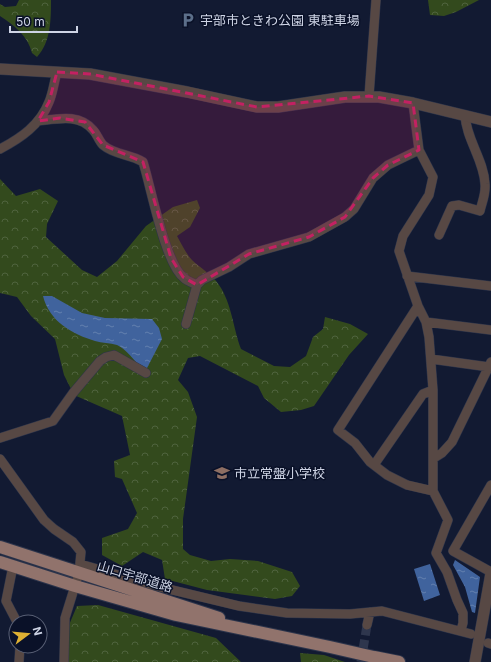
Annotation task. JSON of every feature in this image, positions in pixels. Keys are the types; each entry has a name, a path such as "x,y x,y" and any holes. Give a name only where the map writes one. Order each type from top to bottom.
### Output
{"main road":[{"name":"山口宇部道路","path":"0,547 80,568 262,632"},
{"name":"山口宇部道路","path":"0,562 176,615 399,662"}],"street":[{"path":"369,96 376,0"},
{"path":"0,69 97,75 199,94 257,107 278,107 345,96 369,96 413,103 491,122"},
{"path":"0,149 18,139 38,121 49,102 57,72"},
{"path":"413,103 419,150 433,177 429,195 403,236 400,243 399,252 418,306 426,322 429,337 433,390 433,491 448,520 436,553 447,572 463,613 461,630"},
{"path":"438,234 452,206 459,205 480,211 485,194 485,182 482,167 467,131 465,115"},
{"path":"38,121 60,118 75,118 85,122 94,130 103,145 113,151 138,158 143,162 162,234 171,258 183,277 197,285"},
{"path":"186,324 197,285 202,280 229,267 249,254 309,237 345,217 354,209 373,178 388,165 419,150"},
{"path":"407,276 491,286"},
{"path":"418,306 338,430 355,443 370,462 387,475 407,485 433,491"},
{"path":"426,322 491,330"},
{"path":"0,438 53,421 73,393 100,361 106,357 114,355 146,373"},
{"path":"431,360 490,365 452,442 434,458"},
{"path":"374,465 423,394 433,390"},
{"path":"0,459 44,520 73,542 81,552 80,568 76,586 65,618 64,662"},
{"path":"475,662 491,573 453,551 491,485"},
{"path":"13,566 6,601 13,614"},
{"path":"80,568 239,606 287,613 350,614 382,611 461,630 471,634"},
{"path":"367,625 370,612"}],"highlighted area":[{"path":"57,72 90,74 257,107 369,96 413,103 419,150 388,165 373,178 345,217 309,237 249,254 197,285 183,277 171,258 143,162 103,145 85,122 60,118 38,121 49,102"}],"green space":[{"path":"19,0 51,0 48,37 42,51 37,57 32,53 24,36 0,16 0,4 5,7 16,6"},
{"path":"428,0 479,0 456,12 444,16 430,15"},
{"path":"0,179 16,196 40,189 58,201 47,224 46,237 82,270 97,277 117,261 146,226 173,207 197,200 200,208 190,227 177,236 190,258 213,278 223,292 230,308 241,349 274,366 290,367 306,356 313,337 323,329 325,317 350,324 368,334 349,355 314,406 301,410 281,412 264,398 258,386 200,356 188,358 178,380 188,392 197,417 183,519 183,549 190,555 211,561 230,559 258,561 292,572 300,586 292,596 275,599 207,590 165,579 162,560 143,552 122,566 102,555 102,538 128,529 137,513 122,479 115,477 114,461 130,455 122,416 74,395 64,375 55,339 31,316 17,297 0,293"},
{"path":"98,605 216,638 241,662 69,662 69,625 77,606"},
{"path":"300,653 324,655 345,662 301,662"}],"water":[{"path":"43,296 52,296 82,313 105,318 152,319 159,328 162,339 147,368 142,369 124,349 117,345 98,342 86,338 78,335 63,325 50,313"},
{"path":"455,560 480,577 475,613 472,612 465,587 453,565"},
{"path":"430,564 440,595 424,601 414,569"}],"tunnel":[{"path":"361,662 367,625"}],"place":[{"name":"宇部市ときわ公園 東駐車場","path":"188,20"},
{"name":"市立常盤小学校","path":"222,473"}]}
